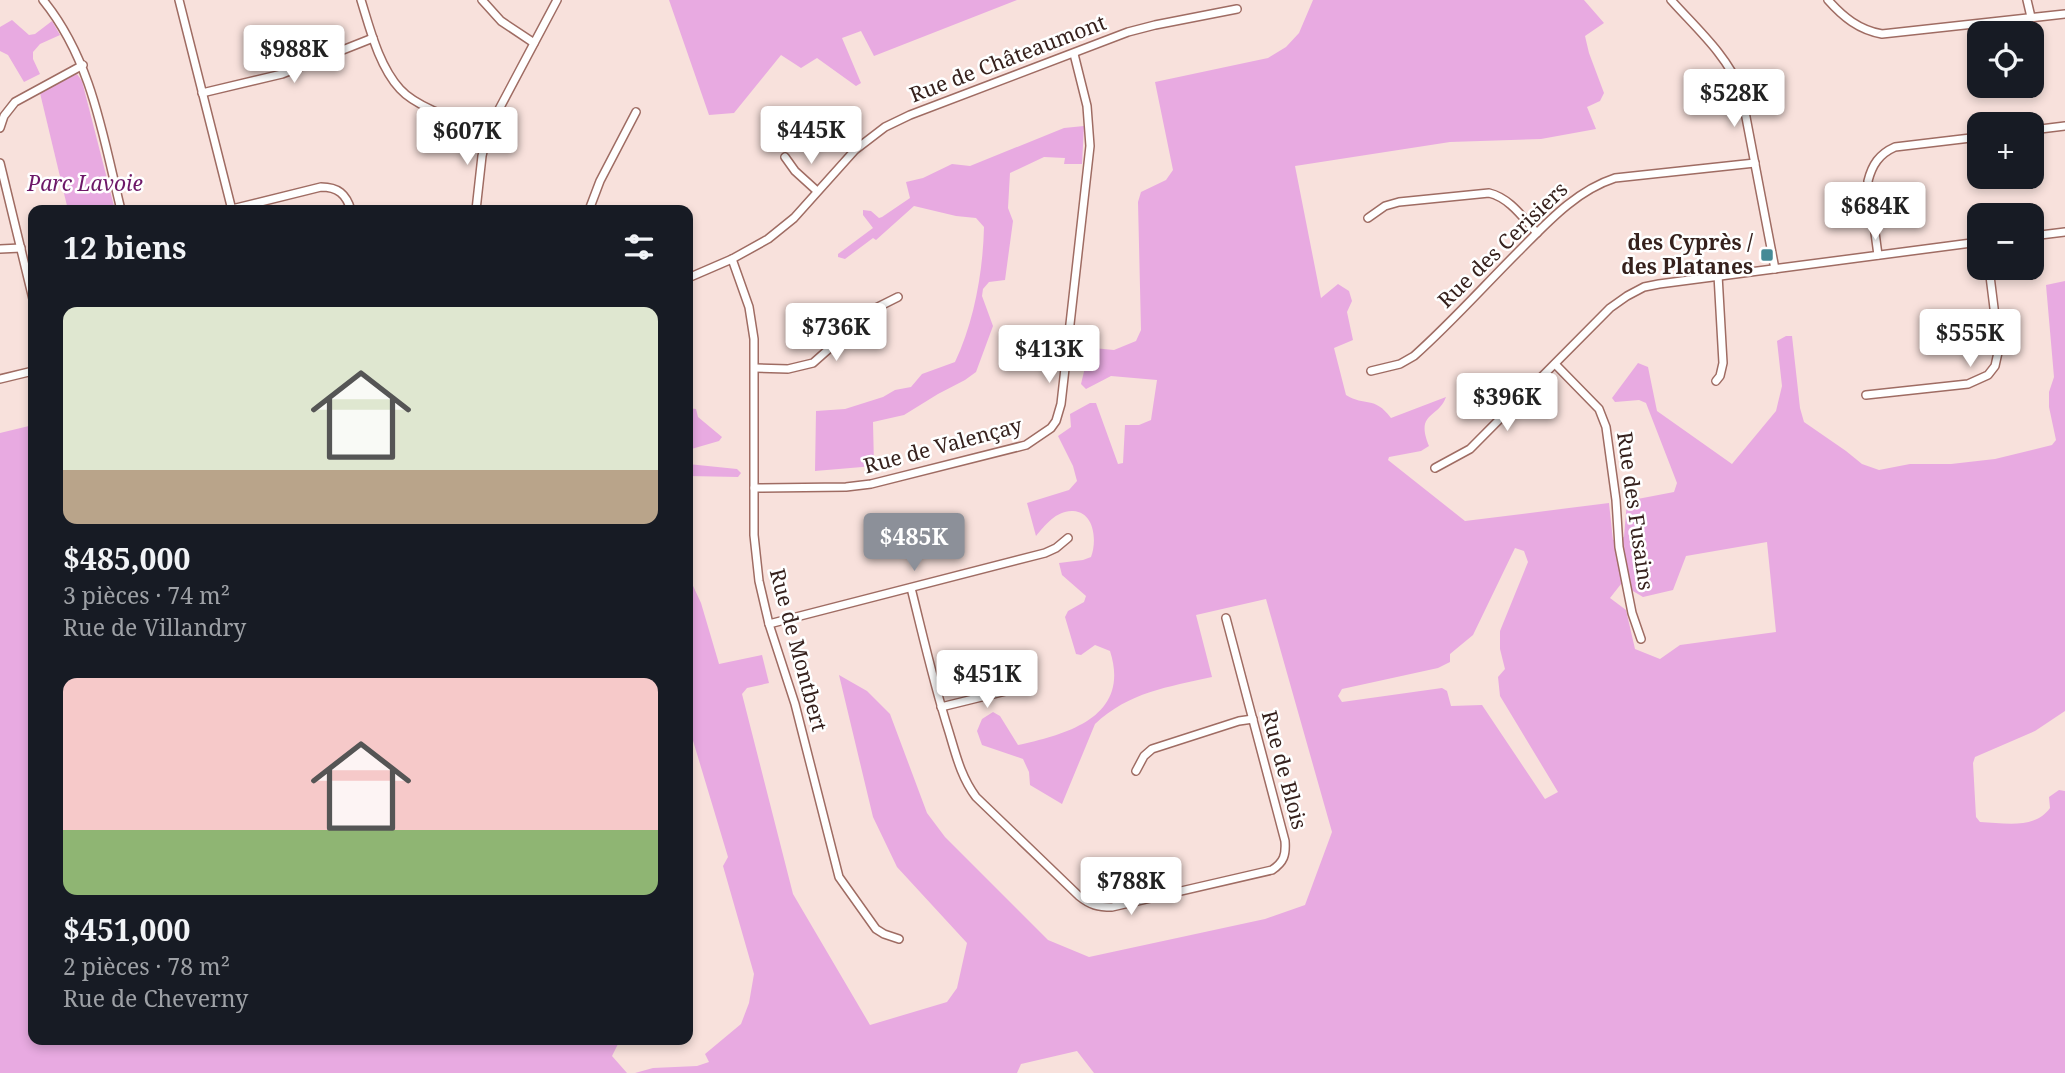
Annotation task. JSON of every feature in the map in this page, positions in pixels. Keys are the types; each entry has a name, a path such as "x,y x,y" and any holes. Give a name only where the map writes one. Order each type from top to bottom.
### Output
{"street":[{"path":"44,0 58,18 83,65 120,205"},
{"path":"179,0 231,205"},
{"path":"361,0 373,38 399,89 413,100 488,130"},
{"path":"482,0 502,21 534,43"},
{"path":"477,205 488,130 557,0"},
{"path":"1671,0 1732,72 1741,91 1775,269"},
{"path":"1828,0 1850,22 1872,33 1882,34 2065,13"},
{"path":"2026,0 2031,18"},
{"name":"Rue de Châteaumont","path":"693,276 752,249 781,229 855,150 886,127 910,115 1142,28 1237,9"},
{"path":"202,93 282,74 373,38"},
{"name":"Rue de Valençay","path":"754,488 846,487 871,484 1026,446 1051,429 1061,404 1090,146 1087,106 1074,54"},
{"path":"0,128 4,116 15,102 83,65"},
{"path":"591,205 600,181 636,112"},
{"path":"2044,129 2065,126"},
{"path":"1878,255 1868,181 1877,160 1884,152 1895,148 1967,139"},
{"path":"785,157 794,170 817,191"},
{"path":"0,163 28,278"},
{"name":"Rue des Cerisiers","path":"1371,371 1400,364 1414,356 1580,193 1615,178 1755,163"},
{"path":"250,205 331,187 343,194 348,205"},
{"path":"1368,218 1385,206 1399,202 1489,193 1507,201 1537,233"},
{"path":"2044,235 2065,232"},
{"path":"1435,468 1470,449 1610,308 1644,287 1967,244"},
{"path":"0,249 21,248"},
{"name":"Rue de Montbert","path":"732,259 749,307 755,368 754,535 759,580 769,624 795,704 839,877 876,929 899,939"},
{"path":"1716,382 1723,363 1718,275"},
{"path":"1866,395 1968,384 1988,375 1995,366 1999,348 1990,280"},
{"path":"755,368 789,369 813,363 874,309 898,297"},
{"name":"Rue des Fusains","path":"1555,364 1592,401 1603,417 1623,571 1641,639"},
{"path":"0,379 28,372"},
{"path":"769,624 1045,553 1068,538"},
{"name":"Rue de Blois","path":"911,589 941,707 961,771 976,797 1079,896 1092,905 1101,907 1112,907 1272,870 1280,865 1286,853 1226,618"},
{"path":"941,707 1010,691 1022,684"},
{"path":"1136,771 1144,756 1152,749 1253,719"}],"green space":[{"path":"669,0 1017,0 874,56 861,31 842,38 861,83 856,86 817,58 801,68 781,55 734,113 709,115"},
{"path":"1313,0 1584,0 1604,23 1585,36 1604,93 1600,101 1587,107 1596,129 1541,139 1450,142 1295,166 1321,298 1338,284 1349,291 1352,301 1347,312 1353,340 1334,348 1346,395 1379,406 1391,418 1446,397 1426,421 1425,435 1429,446 1421,451 1389,457 1388,460 1465,521 1609,503 1613,540 1624,537 1627,501 1674,492 1677,483 1646,403 1639,400 1615,402 1612,398 1638,363 1648,367 1657,411 1732,464 1776,411 1782,386 1777,341 1786,336 1792,336 1804,422 1862,464 1879,470 1910,464 1951,464 1995,459 2052,445 2056,440 2049,407 2049,392 2054,377 2046,285 2065,281 2065,711 2035,731 1975,757 1973,763 1976,817 1980,822 2018,824 2036,820 2050,808 2049,797 2059,790 2065,791 2065,1073 1094,1073 1077,1051 1021,1064 1017,1073 635,1073 653,1068 697,1066 709,1062 705,1054 741,1024 749,1003 754,974 723,866 728,857 693,741 693,586 701,603 719,664 762,655 769,683 747,688 742,694 793,894 870,1025 947,1002 957,988 967,943 897,867 873,817 839,675 867,691 890,714 927,813 945,837 1048,940 1089,957 1265,919 1305,905 1332,832 1266,599 1196,615 1212,677 1135,698 1108,713 1095,724 1062,804 1030,785 1029,772 1023,759 982,745 977,731 982,719 993,712 1000,716 1018,745 1057,735 1091,718 1104,706 1112,692 1114,673 1110,651 1095,645 1081,655 1076,654 1065,617 1068,611 1084,602 1086,596 1062,575 1059,563 1091,557 1094,536 1090,522 1080,513 1067,511 1052,519 1036,536 1027,503 1069,490 1077,481 1073,466 1058,436 1071,427 1070,414 1090,403 1096,403 1118,464 1123,463 1125,425 1139,425 1151,420 1157,380 1111,376 1086,389 1081,384 1088,355 1093,348 1114,350 1136,341 1141,330 1138,202 1141,192 1166,180 1173,170 1155,82 1268,58 1286,47 1299,33","holes":["1767,542 1776,632 1680,645 1660,659 1635,649 1626,610 1610,598 1621,584 1643,597 1673,590 1686,556","1515,548 1524,551 1528,562 1500,631 1500,649 1505,669 1498,677 1500,696 1558,792 1545,799 1482,705 1451,706 1447,691 1442,688 1342,702 1338,696 1342,689 1438,668 1450,662 1450,654 1473,635"]},
{"path":"12,20 29,35 35,34 52,21 60,35 40,44 33,52 33,59 40,74 24,82 8,55 0,51 0,27"},
{"name":"Parc Lavoie","path":"77,74 82,81 114,205 67,205 40,93"},
{"path":"1084,126 1082,164 1064,164 1065,158 1044,157 1010,173 1008,208 1013,221 1005,280 989,282 983,289 982,296 993,326 976,372 904,415 873,422 874,466 815,471 816,411 845,409 883,397 895,390 911,387 922,374 955,362 962,347 976,296 984,227 976,218 914,206 876,240 873,238 845,259 838,257 838,254 873,228 863,215 863,210 882,217 910,198 906,182 923,178 952,164 970,166 1064,128"},
{"path":"693,409 696,409 698,417 722,437 719,441 693,449"},
{"path":"28,426 28,1045 618,1045 612,1056 627,1073 0,1073 0,433"},
{"path":"693,465 737,469 741,473 738,477 693,476"}],"place":[{"name":"des Cyprès / des Platanes","path":"1767,255"}]}
